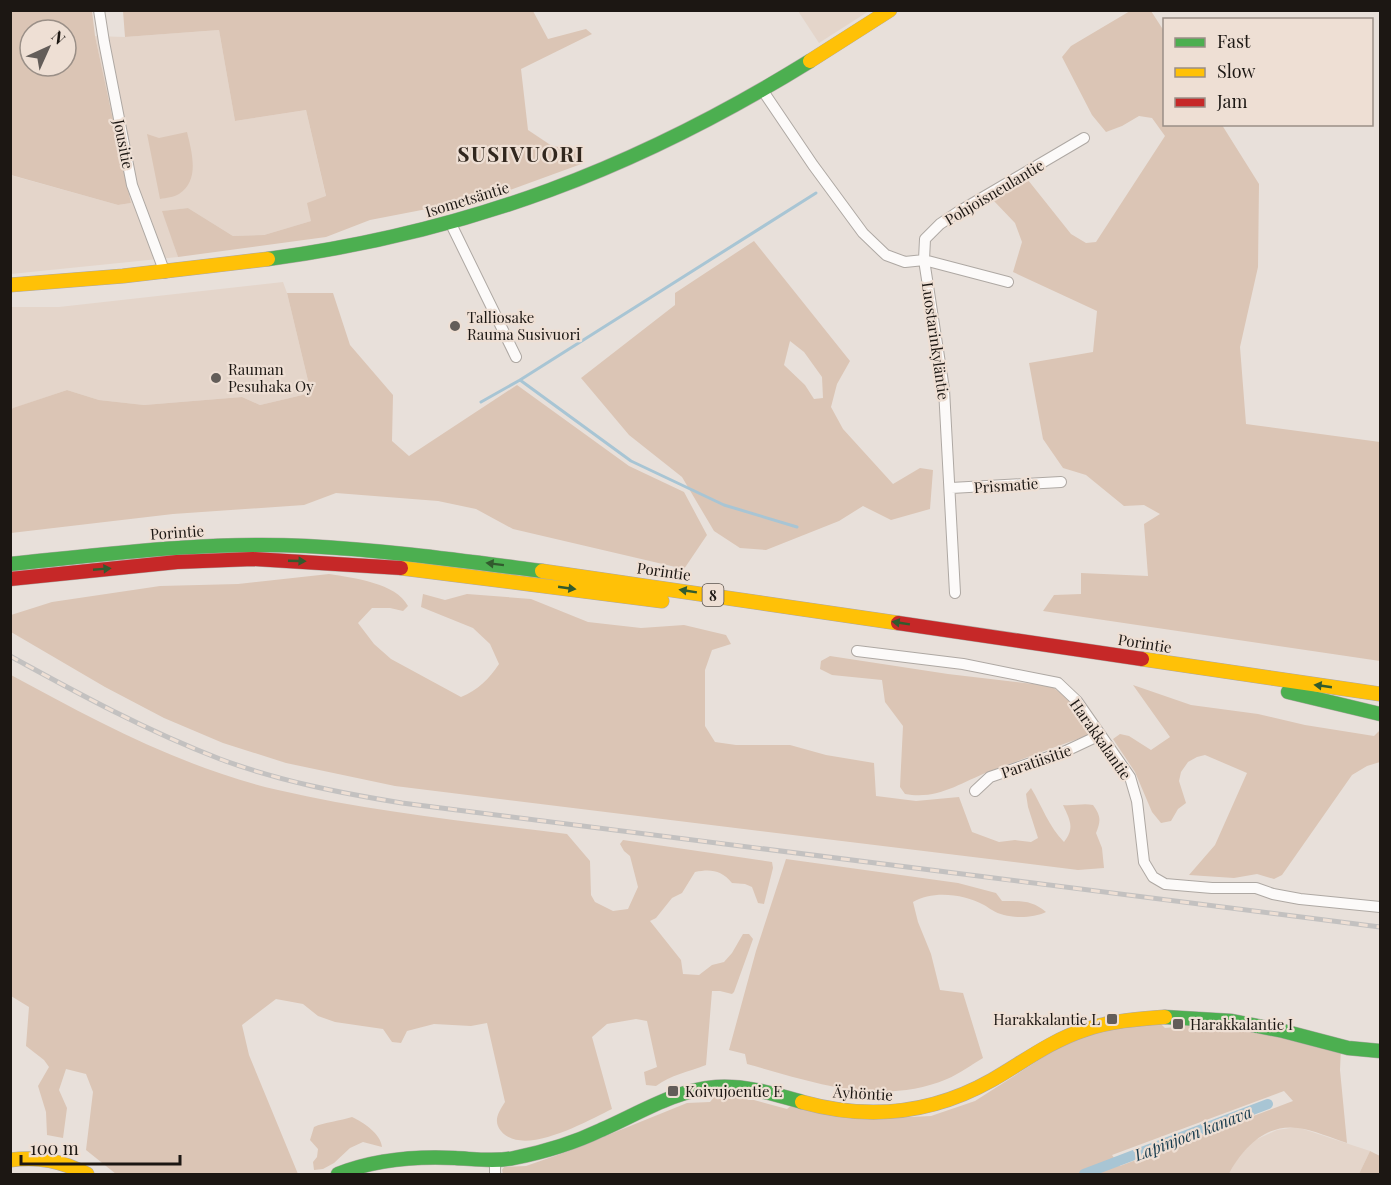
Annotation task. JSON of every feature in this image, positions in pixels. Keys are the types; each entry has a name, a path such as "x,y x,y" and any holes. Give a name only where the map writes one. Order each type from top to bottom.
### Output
{"main road":[{"name":"Isometsäntie","path":"10,285 165,273 282,258 361,245 450,222 604,170 710,120 764,91 890,10"},
{"name":"Porintie","path":"10,579 43,567 174,548 305,546 423,555 663,587 1380,694"},
{"name":"Porintie","path":"10,564 43,567 253,560 336,563 425,570 776,616 1380,707"},
{"path":"1286,692 1380,714"},
{"name":"Äyhöntie","path":"338,1174 367,1164 394,1159 512,1159 548,1150 595,1133 675,1096 713,1087 744,1088 846,1112 873,1113 917,1109 978,1088 1044,1048 1078,1032 1099,1025 1137,1018 1192,1018 1243,1023 1341,1047 1380,1051"},
{"path":"10,1160 43,1157 64,1162 87,1174"}],"street":[{"name":"Jousitie","path":"99,10 132,185 165,273"},
{"name":"Luostarinkyläntie","path":"764,91 813,165 863,233 886,255 905,262 924,260 944,389 955,593"},
{"name":"Pohjoisneulantie","path":"924,260 925,239 940,224 1084,138"},
{"path":"450,222 516,357"},
{"path":"924,260 1008,282"},
{"name":"Prismatie","path":"951,489 1061,482"},
{"name":"Harakkalantie","path":"857,651 963,664 1058,683 1077,701 1130,777 1137,801 1144,862 1148,871 1158,881 1175,886 1256,888 1300,899 1380,907"},
{"name":"Paratiisitie","path":"975,791 990,777 1066,751 1100,735"},
{"path":"495,1159 495,1174"}],"shaded area":[{"path":"10,11 92,11 95,36 131,203 118,205 11,175"},
{"path":"123,11 533,11 548,39 586,29 592,34 521,69 528,130 552,146 580,150 584,163 494,196 370,220 326,237 178,257 162,211 188,208 233,236 264,235 311,221 307,203 326,196 306,110 235,121 219,30 125,37"},
{"path":"798,11 869,11 819,43"},
{"path":"1130,11 1151,11 1163,29 1163,126 1223,126 1259,184 1258,267 1240,347 1246,424 1380,442 1380,661 1043,611 1054,595 1081,594 1081,573 1148,576 1144,524 1160,514 1144,505 1124,506 1086,475 1063,468 1043,439 1029,363 1093,352 1097,311 1013,272 1022,242 1015,223 993,200 1028,180 1071,234 1086,243 1096,242 1165,136 1152,118 1139,116 1106,132 1092,115 1062,57 1071,46"},
{"path":"219,30 235,121 306,110 326,197 311,221 264,235 233,236 188,208 163,211 178,257 11,274 10,175 118,205 131,203 95,36 125,37"},
{"path":"187,132 193,166 190,181 179,194 160,199 147,134 159,138"},
{"path":"754,241 850,361 837,384 831,407 843,429 893,484 920,468 933,470 930,509 891,520 863,506 839,521 766,550 740,548 714,531 682,477 629,435 581,378 675,305 675,293","holes":["790,341 804,352 822,377 823,398 814,399 805,385 784,365"]},
{"path":"283,282 311,393 260,405 242,397 144,405 99,400 67,390 14,408 11,412 11,307 59,307"},
{"path":"287,293 333,293 350,345 393,395 392,441 409,456 517,385 629,466 684,492 707,535 684,569 513,529 476,509 438,501 336,493 304,505 173,514 11,533 10,412 13,408 67,390 99,400 144,405 242,397 260,405 311,393"},
{"path":"329,574 373,583 402,598 408,606 403,611 372,608 358,623 374,644 391,659 461,697 483,684 499,664 490,644 473,628 421,607 423,594 445,600 467,594 531,599 588,622 641,628 684,625 726,635 731,644 712,650 705,670 705,726 715,742 736,745 790,745 826,755 874,763 876,796 916,801 959,797 972,832 999,842 1015,840 1031,842 1038,838 1026,794 1031,788 1050,823 1064,842 1070,824 1063,805 1093,805 1098,812 1099,825 1096,833 1102,848 1104,868 1078,870 395,786 286,763 223,743 164,718 105,687 11,632 11,615 52,602 160,586 238,584"},
{"path":"830,656 948,674 1051,686 1081,713 1089,735 938,793 905,794 900,787 903,726 885,702 882,680 832,675 820,669 821,661"},
{"path":"11,675 141,742 243,781 314,798 386,810 567,834 590,861 591,895 595,902 613,911 628,909 638,887 630,856 620,844 623,840 772,862 773,868 764,904 758,903 752,887 732,883 724,875 715,872 701,871 695,872 682,893 672,898 656,918 650,921 681,960 683,974 699,975 712,965 724,962 743,934 749,934 753,939 734,992 732,994 712,991 706,1065 674,1076 656,1086 646,1085 644,1072 657,1067 647,1021 636,1019 607,1024 592,1037 612,1109 555,1135 524,1141 511,1138 501,1131 497,1124 499,1113 505,1102 487,1023 471,1026 434,1024 407,1031 401,1043 392,1042 383,1029 335,1022 318,1016 303,1004 276,999 242,1025 249,1055 298,1174 116,1174 86,1150 93,1092 86,1074 66,1069 59,1090 67,1108 63,1138 47,1135 46,1112 38,1086 49,1067 26,1046 29,1007 11,996"},
{"path":"1133,685 1191,705 1258,714 1305,725 1374,736 1380,730 1380,762 1367,766 1352,775 1282,875 1274,879 1257,874 1234,878 1189,875 1215,845 1247,773 1205,755 1188,762 1181,772 1179,781 1186,803 1178,809 1171,821 1161,823 1152,812 1135,772 1113,739 1120,734 1129,736 1151,750 1170,737"},
{"path":"786,859 958,883 996,893 1002,901 1031,903 1046,912 1019,917 1004,915 976,901 948,895 930,896 913,902 918,922 931,954 940,990 963,993 983,1058 952,1077 922,1087 897,1091 872,1091 822,1084 747,1064 745,1054 729,1050 756,951"},
{"path":"1158,1021 1165,1028 1198,1025 1228,1026 1341,1047 1340,1070 1347,1143 1304,1129 1276,1130 1256,1140 1248,1147 1229,1174 503,1174 502,1170 504,1167 526,1166 566,1152 687,1103 710,1102 716,1095 732,1093 745,1096 748,1100 787,1109 792,1105 910,1117 931,1116 975,1101 1056,1049 1100,1031","holes":["1284,1091 1293,1101 1120,1166 1112,1155"]},
{"path":"352,1117 375,1133 382,1147 363,1142 350,1148 334,1163 323,1169 314,1170 313,1162 317,1157 318,1149 310,1140 314,1127"},
{"path":"1297,1127 1370,1151 1359,1174 1229,1174 1237,1159 1253,1141 1277,1130"},
{"path":"1370,1151 1380,1156 1380,1174 1359,1174"}],"waterway":[{"path":"797,527 724,505 631,461 520,380 816,193"},
{"path":"481,402 520,380"},
{"name":"Lapinjoen kanava","path":"1084,1174 1268,1104"}],"railway":[{"path":"10,656 113,711 193,748 265,774 333,790 402,803 1380,927"}],"traffic: fast":[{"path":"268,259 414,232 483,213 550,190 616,164 681,133 810,61"},
{"path":"10,564 158,549 269,545 365,550 542,571"},
{"path":"1288,692 1380,714"},
{"path":"1165,1017 1232,1021 1283,1031 1348,1048 1380,1051"},
{"path":"338,1174 367,1165 410,1158 500,1160 525,1156 559,1147 671,1098 701,1089 716,1087 749,1089 802,1102"}],"traffic: slow":[{"path":"810,61 890,10"},
{"path":"10,285 123,276 268,259"},
{"path":"401,568 662,601"},
{"path":"542,571 898,623"},
{"path":"1142,659 1380,694"},
{"path":"802,1102 826,1108 875,1112 923,1107 946,1100 992,1080 1048,1046 1072,1035 1114,1022 1165,1017"},
{"path":"10,1160 50,1161 87,1174"}],"traffic: jam":[{"path":"10,579 177,562 253,559 401,568"},
{"path":"898,623 1142,659"}],"place":[{"name":"Talliosake Rauma Susivuori","path":"455,326"},
{"name":"Rauman Pesuhaka Oy","path":"216,378"},
{"name":"Harakkalantie L","path":"1112,1019"},
{"name":"Harakkalantie I","path":"1178,1024"},
{"name":"Koivujoentie E","path":"673,1091"}],"district":[{"name":"SUSIVUORI","path":"521,153"}]}
